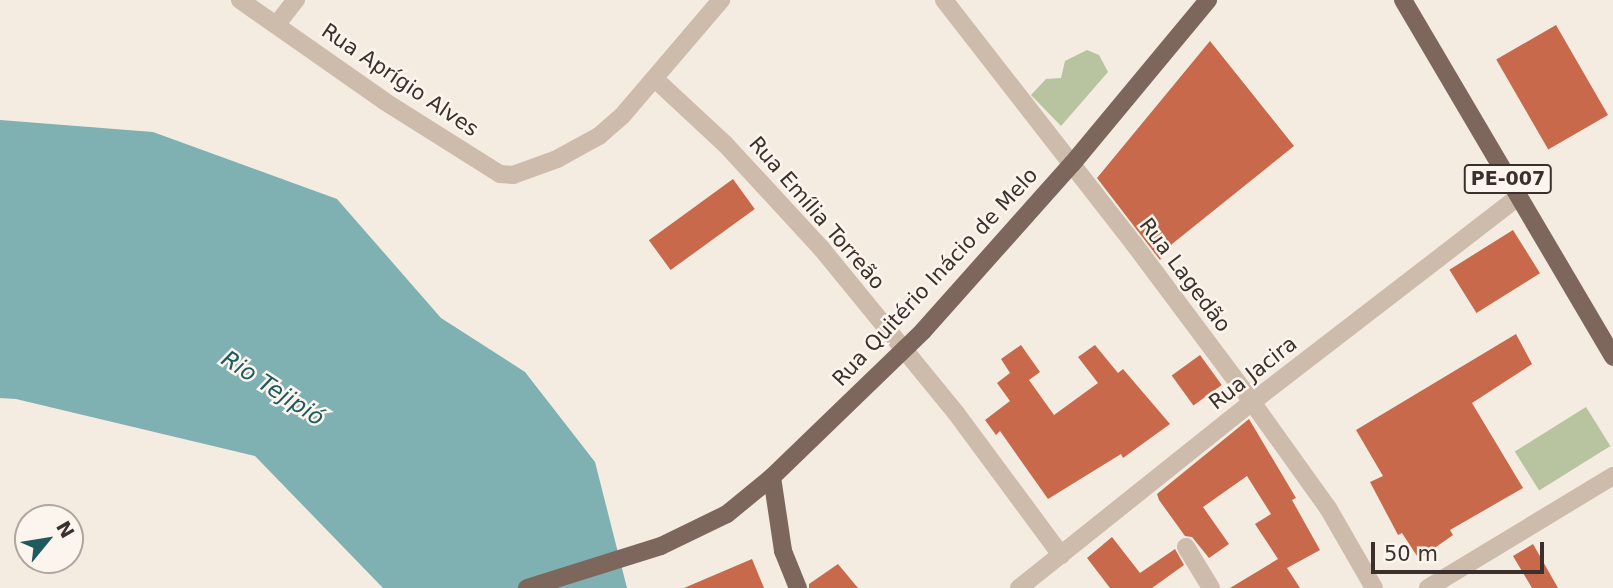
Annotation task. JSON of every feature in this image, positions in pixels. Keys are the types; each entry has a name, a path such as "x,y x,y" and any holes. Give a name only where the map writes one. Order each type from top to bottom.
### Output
{"main road":[{"name":"Rua Quitério Inácio de Melo","path":"527,588 661,546 727,514 772,477 905,350 1072,164 1208,0"},
{"name":"PE-007","path":"1403,0 1613,357"},
{"path":"772,477 783,551 798,588"}],"street":[{"name":"Rua Aprígio Alves","path":"240,0 384,101 500,174 532,170 583,147 622,116 655,79"},
{"path":"277,24 296,0"},
{"path":"655,79 721,0"},
{"name":"Rua Lagedão","path":"944,0 1252,402 1328,508 1374,588"},
{"name":"Rua Emília Torreão","path":"655,79 734,153 821,248 905,350 1061,555"},
{"name":"Rua Jacira","path":"1019,588 1252,402 1518,197"},
{"path":"1428,588 1613,475"},
{"path":"1186,547 1211,588"}],"green space":[{"path":"1087,50 1099,55 1108,72 1061,126 1031,95 1046,79 1061,78 1065,61"},
{"path":"1586,407 1610,446 1539,491 1515,452"}],"water":[{"name":"Rio Tejipió","path":"0,120 153,132 337,199 441,318 525,372 595,462 627,588 383,588 255,456 16,399 0,398"}],"building":[{"path":"1556,25 1608,115 1548,150 1496,60"},
{"path":"1210,41 1294,146 1172,244 1160,260 1097,178"},
{"path":"733,179 755,209 671,270 649,240"},
{"path":"1513,230 1540,273 1476,313 1449,270"},
{"path":"1516,334 1532,364 1472,403 1523,488 1450,530 1453,535 1419,559 1402,533 1398,535 1370,482 1383,476 1356,430"},
{"path":"1021,345 1040,372 1029,380 1054,415 1098,383 1078,357 1095,345 1118,373 1123,369 1170,424 1123,458 1121,454 1048,499 1000,431 996,435 985,420 1010,401 997,383 1010,373 1001,359"},
{"path":"1200,355 1222,385 1193,406 1172,376"},
{"path":"1249,419 1296,498 1292,500 1320,550 1287,568 1300,588 1230,588 1278,559 1255,524 1271,514 1247,476 1203,507 1229,544 1209,558 1192,537 1185,536 1157,494"},
{"path":"1112,537 1140,573 1175,549 1184,565 1152,588 1110,588 1087,558"},
{"path":"1533,544 1558,588 1532,588 1513,556"},
{"path":"752,559 764,588 684,588"},
{"path":"838,564 858,588 809,588 809,584"}]}
